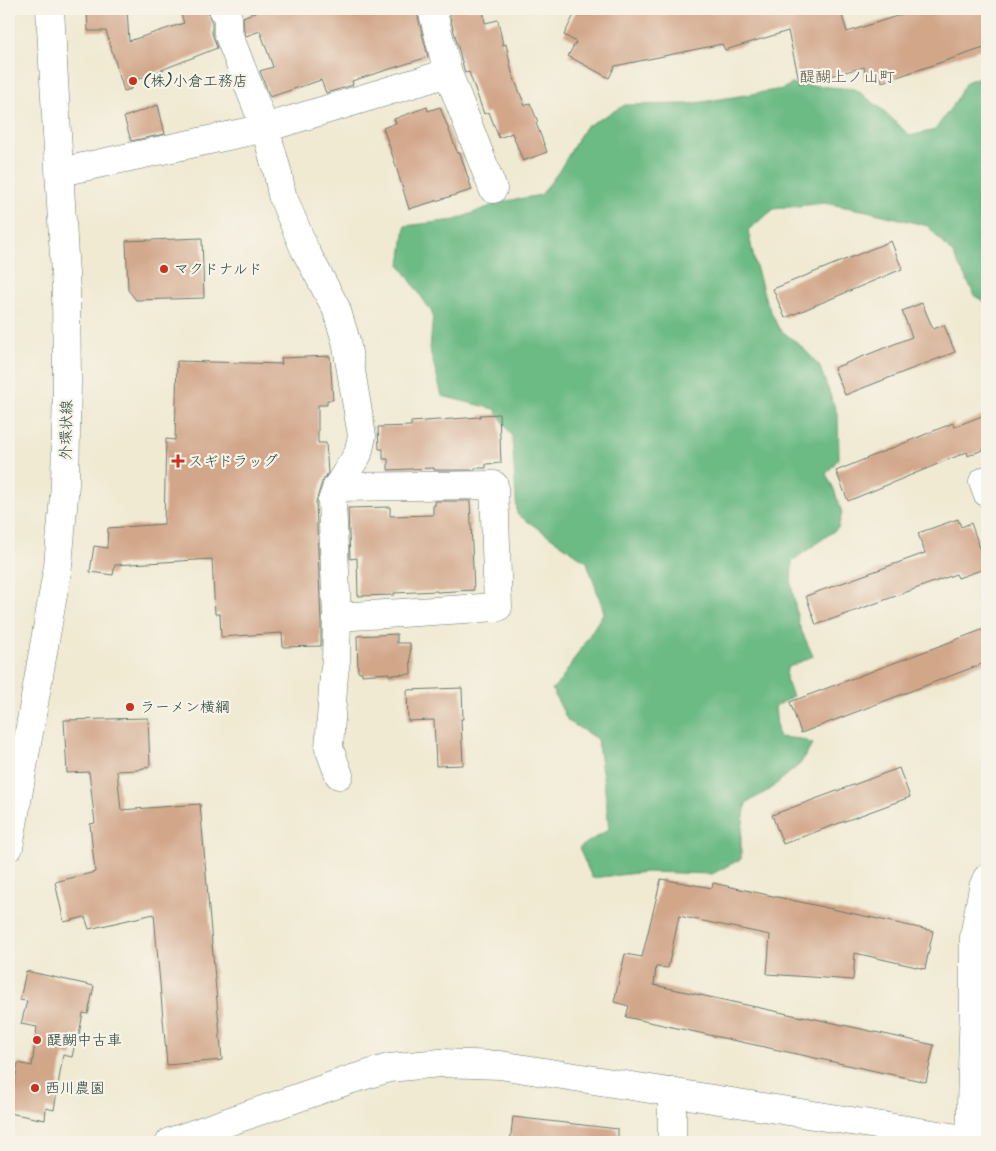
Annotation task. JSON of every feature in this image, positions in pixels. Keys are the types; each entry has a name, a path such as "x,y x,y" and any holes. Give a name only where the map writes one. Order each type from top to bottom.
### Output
{"street":[{"name":"外環状線","path":"9,847 58,566 65,484 66,292 50,9"},
{"path":"224,9 228,18 228,33 265,128 282,195 305,250 336,308 346,341 362,436 358,454 337,487 332,501 337,617 336,661 329,748 339,775"},
{"path":"432,9 448,73 492,189"},
{"path":"60,172 265,128 448,73"},
{"path":"987,480 983,482 987,493"},
{"path":"337,487 494,485 498,607 337,617"},
{"path":"170,1142 349,1080 390,1068 440,1063 500,1065 975,1141 974,937 983,887 987,878"},
{"path":"672,1092 672,1142"}],"green space":[{"path":"987,74 987,304 975,296 953,254 928,226 824,203 774,209 748,230 766,301 779,329 799,344 819,365 838,416 839,458 826,474 834,489 842,513 838,528 792,561 791,584 799,625 813,656 787,668 786,679 793,696 775,707 778,737 801,739 813,744 800,764 769,790 746,803 741,836 741,859 712,874 646,872 592,878 579,848 609,829 597,739 568,721 552,689 561,680 604,612 587,562 517,514 512,436 495,409 442,396 430,350 433,314 400,265 405,226 455,220 501,202 541,195 559,171 585,127 625,105 690,104 782,89 792,84 855,89 883,110 910,136 935,130 955,102 966,82"}],"building":[{"path":"87,9 127,9 129,41 184,23 179,9 207,9 212,22 212,33 217,48 131,82 131,89 124,91 106,31 88,31"},
{"path":"263,9 417,9 428,57 352,81 353,85 326,93 321,80 270,97 260,71 273,67 260,31 246,36 244,30 243,17"},
{"path":"448,9 483,9 485,23 498,20 503,45 506,44 512,73 525,106 530,103 547,152 523,161 512,133 499,138 489,112 484,114 469,72 465,73"},
{"path":"577,9 840,9 847,32 919,9 987,9 987,47 882,82 881,76 866,80 864,67 800,84 788,31 725,50 722,44 615,66 609,78 568,56 576,42 564,35"},
{"path":"158,105 165,134 131,141 124,117"},
{"path":"427,107 428,111 440,107 458,154 460,153 472,190 409,209 383,128 396,123 394,119"},
{"path":"202,238 204,298 136,300 128,290 126,241"},
{"path":"891,241 902,269 785,318 773,289"},
{"path":"922,303 933,329 944,325 955,352 845,395 834,368 912,337 902,311"},
{"path":"330,356 333,400 327,400 327,405 318,405 318,443 326,443 328,473 322,482 316,502 321,646 283,647 282,633 221,637 220,614 215,614 212,559 115,565 113,575 90,572 94,546 107,548 108,528 164,524 166,439 175,440 177,361 282,364 281,358"},
{"path":"499,414 501,463 486,464 486,468 475,468 475,470 434,470 434,468 388,470 388,459 383,459 383,449 379,449 378,427 411,426 411,422"},
{"path":"987,414 987,448 968,456 967,452 848,501 836,471 953,423 954,427"},
{"path":"435,501 470,501 474,590 358,596 357,558 350,559 348,508 390,507 390,516 433,515"},
{"path":"958,519 961,527 971,523 987,568 958,578 956,574 816,625 806,596 925,553 918,533"},
{"path":"987,628 987,662 801,733 790,702"},
{"path":"397,634 397,643 410,643 411,674 362,675 362,672 358,672 357,636"},
{"path":"462,688 463,765 436,766 434,720 408,721 407,690"},
{"path":"148,718 150,766 137,770 117,771 121,810 200,804 222,1060 167,1065 154,914 89,929 85,917 64,922 55,882 95,872 90,824 95,823 89,772 67,773 64,720"},
{"path":"899,768 910,797 783,844 772,815"},
{"path":"661,879 712,888 713,883 933,931 925,969 855,953 853,980 767,974 770,935 679,916 668,968 656,967 654,985 934,1045 926,1082 626,1017 629,1006 614,1002 625,954 642,957"},
{"path":"26,971 94,986 88,1014 83,1013 78,1040 76,1039 72,1057 63,1055 54,1110 46,1108 45,1120 9,1113 18,1063 32,1066 37,1027 21,1024 27,1001 20,1000"},
{"path":"513,1117 618,1129 618,1142 510,1142"}],"place":[{"name":"(株)小倉工務店","path":"133,81"},
{"name":"マクドナルド","path":"164,269"},
{"name":"スギドラッグ","path":"178,461"},
{"name":"ラーメン横綱","path":"130,707"},
{"name":"醍醐中古車","path":"37,1040"},
{"name":"西川農園","path":"35,1088"}],"district":[{"name":"醍醐上ノ山町","path":"847,76"}]}
